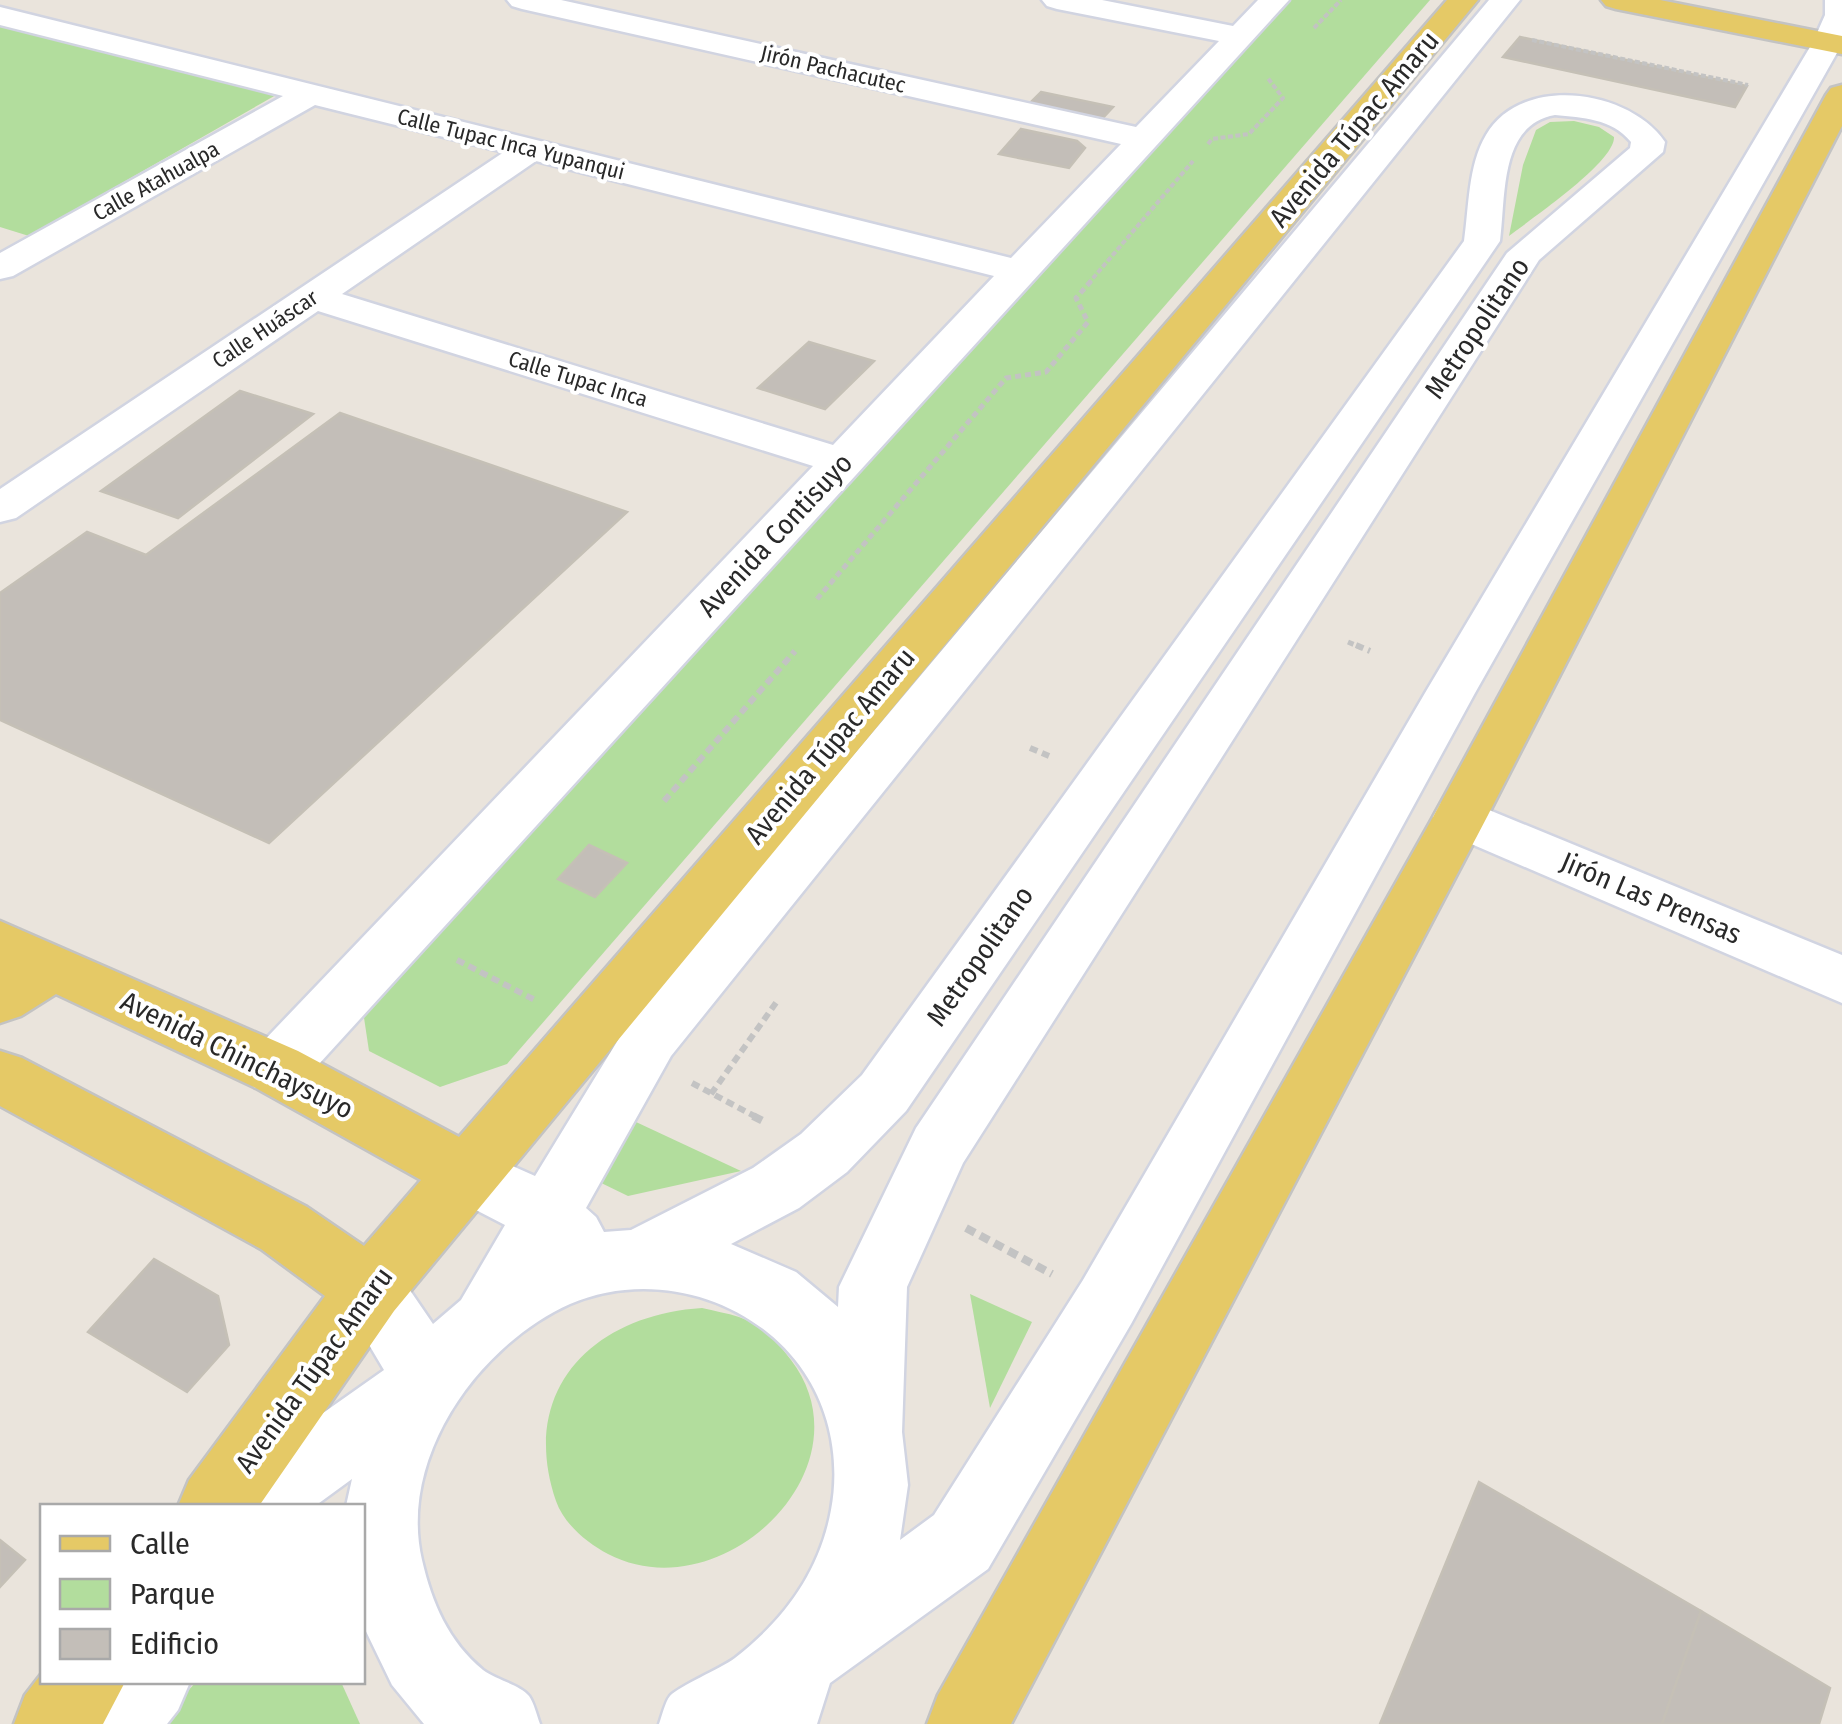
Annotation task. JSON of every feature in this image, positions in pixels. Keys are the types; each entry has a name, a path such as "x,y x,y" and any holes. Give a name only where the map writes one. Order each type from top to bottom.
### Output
{"main road":[{"name":"Avenida Túpac Amaru","path":"215,1504 370,1290 1463,0"},
{"path":"1616,0 1839,36"},
{"path":"1757,0 1839,36"},
{"path":"967,1724 1460,816 1839,36"},
{"name":"Avenida Chinchaysuyo","path":"24,954 276,1069 470,1175"},
{"path":"0,999 31,982 24,954"},
{"path":"0,1076 284,1228 370,1290"},
{"path":"54,1724 84,1684"}],"street":[{"path":"0,13 22,0"},
{"name":"Jirón Pachacutec","path":"522,0 1144,139"},
{"path":"1058,0 1240,36"},
{"name":"Avenida Contisuyo","path":"276,1069 1274,0"},
{"name":"Calle Tupac Inca Yupanqui","path":"0,13 1022,272"},
{"path":"309,1504 487,1318 650,1039 1512,19"},
{"path":"699,1724 736,1707 788,1691 961,1542 1106,1302 1450,693 1839,36"},
{"name":"Calle Atahualpa","path":"0,268 17,244 312,94"},
{"name":"Metropolitano","path":"619,1262 776,1188 824,1153 884,1093 1482,241 1499,138 1508,122 1529,109 1570,106 1631,122 1648,142 1646,152 1525,253 938,1147 873,1287 866,1429"},
{"name":"Calle Huáscar","path":"0,509 531,149"},
{"name":"Calle Tupac Inca","path":"313,297 844,462"},
{"name":"Jirón Las Prensas","path":"1460,816 1842,980"},
{"path":"470,1175 546,1213 619,1262"},
{"path":"487,1318 535,1289 619,1262 700,1264 758,1284 807,1320 844,1368 866,1429 869,1506 847,1586 788,1691"},
{"path":"370,1290 429,1379"},
{"path":"257,1504 429,1379"},
{"path":"429,1379 397,1441 381,1508 384,1578 409,1642 454,1697 500,1724"},
{"path":"116,1724 148,1684"}],"path":[{"path":"1303,40 1341,0"},
{"path":"1512,19 1581,50 1748,86"},
{"path":"1581,50 1586,42"},
{"path":"1642,64 1649,55"},
{"path":"817,599 1006,378 1046,372 1088,322 1076,298 1212,140 1250,134 1282,98 1265,79 1278,66"},
{"path":"1694,75 1702,67"},
{"path":"1348,642 1370,651"},
{"path":"664,801 794,651"},
{"path":"1030,748 1048,756"},
{"path":"711,1094 778,1000"}],"green space":[{"path":"1291,0 1430,0 507,1064 440,1087 369,1051 363,1011"},
{"path":"0,23 276,95 29,236 0,227"},
{"path":"1574,121 1599,127 1614,137 1611,148 1570,190 1509,236 1523,165 1536,130 1550,122"},
{"path":"636,1122 741,1171 628,1196 593,1179"},
{"path":"970,1294 1032,1322 990,1408"},
{"path":"702,1308 747,1320 786,1353 811,1402 813,1444 799,1484 773,1520 737,1547 696,1564 652,1567 600,1550 565,1517 556,1501 547,1461 547,1425 557,1393 574,1366 598,1343 628,1326 663,1314"},
{"path":"194,1684 342,1684 360,1724 158,1724"}],"building":[{"path":"1520,37 1747,86 1735,107 1503,57"},
{"path":"1041,92 1113,107 1101,120 1028,105"},
{"path":"1021,129 1077,141 1085,148 1069,168 999,154"},
{"path":"809,342 874,361 825,409 758,388"},
{"path":"240,391 313,414 178,518 101,491"},
{"path":"340,413 627,512 269,843 0,720 0,593 87,532 146,555"},
{"path":"589,845 627,863 595,897 558,879"},
{"path":"154,1259 218,1296 229,1345 187,1392 88,1332"},
{"path":"1479,1482 1701,1611 1662,1724 1380,1724"},
{"path":"0,1540 25,1560 0,1587"},
{"path":"1701,1611 1830,1688 1819,1724 1662,1724"}]}
